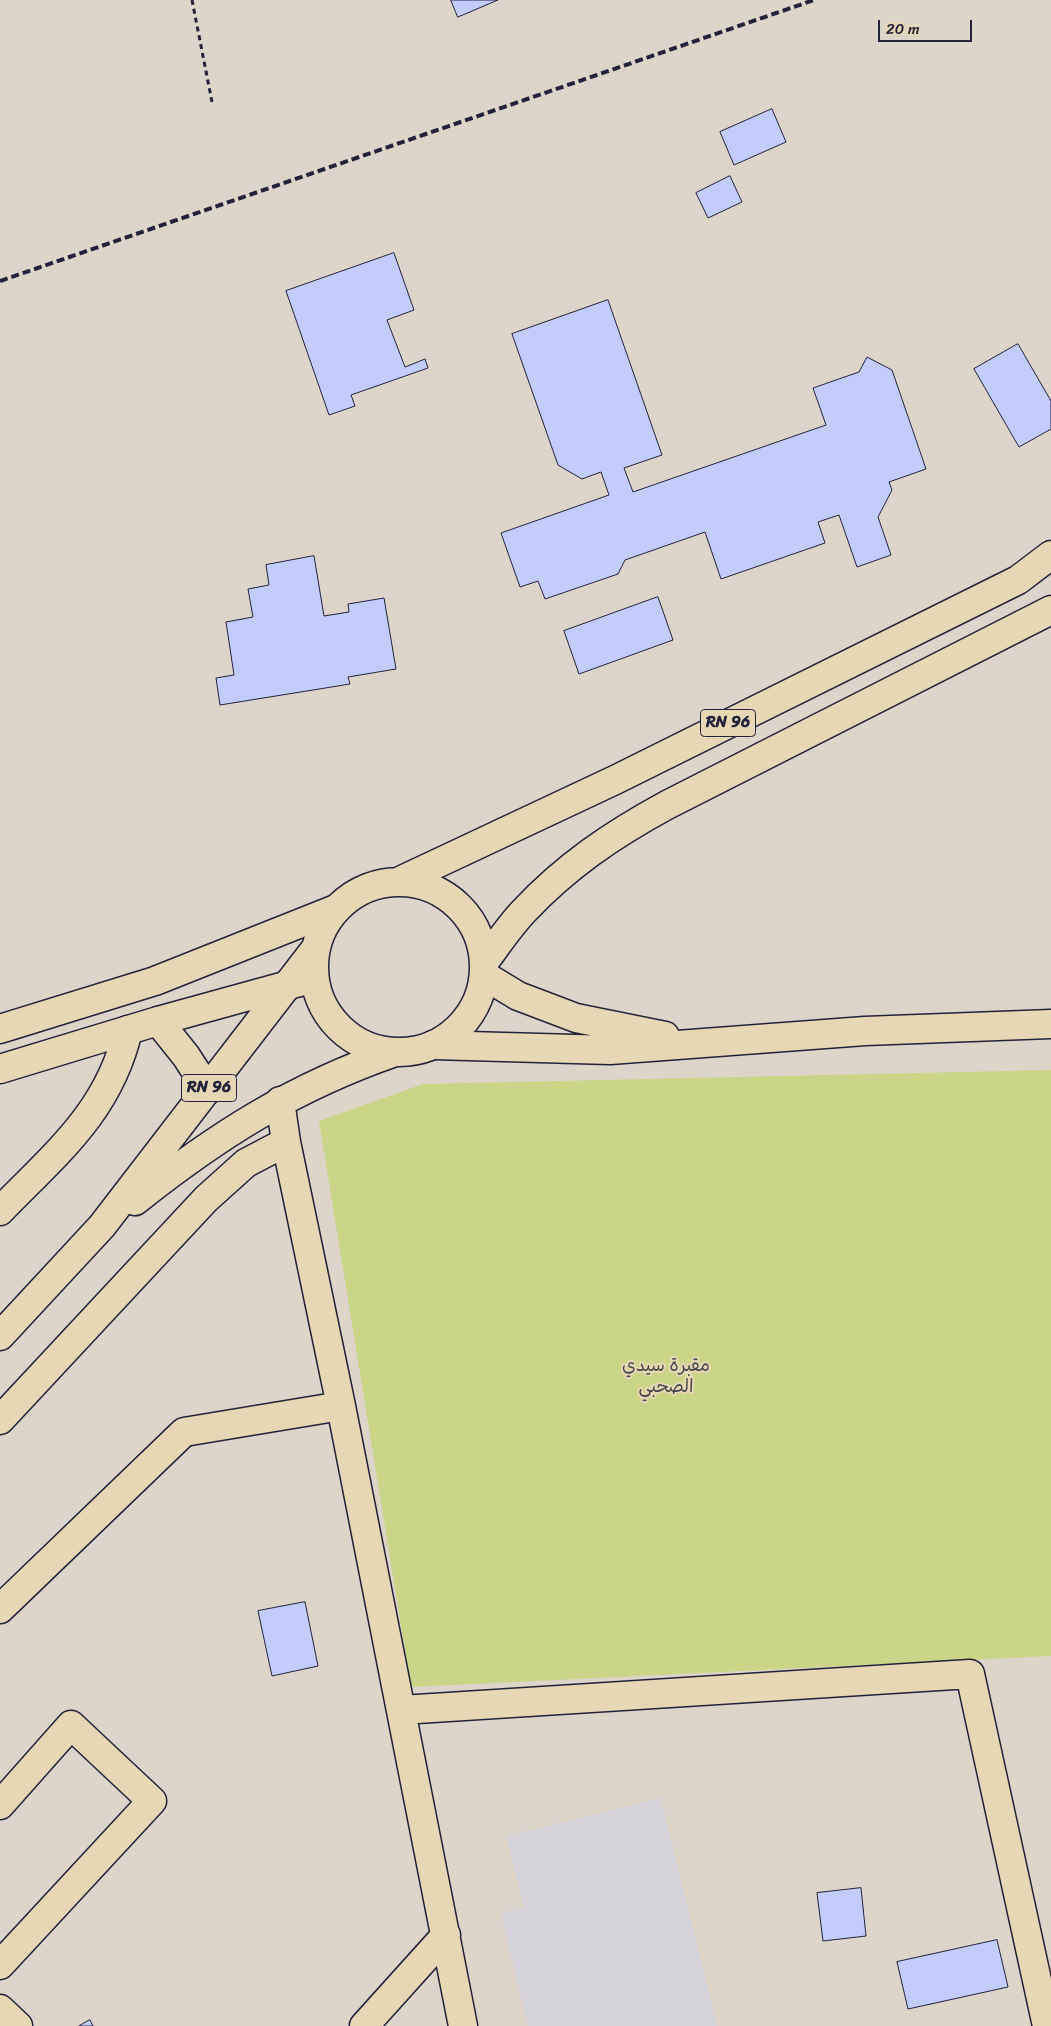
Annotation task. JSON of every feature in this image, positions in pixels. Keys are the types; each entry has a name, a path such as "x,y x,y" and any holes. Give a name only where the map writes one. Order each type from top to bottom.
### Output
{"street":[{"name":"RN 96","path":"400,881 614,780 1018,580 1051,555"},
{"name":"RN 96","path":"485,969 522,913 566,871 614,834 1051,610"},
{"path":"0,1029 154,981 336,908 355,894 369,887 400,881 425,885 440,892 448,896 467,914 479,936 485,969 479,998 468,1017 452,1033 432,1045 415,1050 397,1052 369,1046 345,1033 302,981"},
{"path":"302,981 322,929 336,908"},
{"path":"485,969 518,996 576,1018 698,1043"},
{"name":"RN 96","path":"0,1336 102,1226 208,1090 302,981"},
{"path":"0,1069 158,1020 302,981"},
{"path":"158,1020 186,1056 208,1090"},
{"path":"432,1045 610,1050 865,1031 1051,1024"},
{"path":"0,1211 83,1125 116,1071 128,1030"},
{"name":"RN 96","path":"102,1226 222,1135 280,1101 360,1064 397,1052"},
{"path":"280,1101 286,1142 341,1406 463,2026"},
{"path":"0,1420 206,1199 246,1164 286,1142"},
{"path":"0,1608 184,1432 341,1406"},
{"path":"401,1710 970,1674 1047,2025"},
{"path":"0,1805 71,1725 152,1801 0,1965"},
{"path":"364,2026 446,1935"},
{"path":"0,2008 18,2026"}],"path":[{"path":"192,0 212,102"}],"shaded area":[{"path":"661,1798 717,2026 528,2026 501,1914 524,1907 506,1836"}],"green space":[{"name":"مقبرة سيدي الصحبي","path":"1051,1070 1051,1656 411,1687 319,1121 423,1084"}],"building":[{"path":"451,0 498,0 458,17"},
{"path":"772,109 786,142 734,165 720,132"},
{"path":"730,176 742,202 708,218 696,193"},
{"path":"394,253 414,310 387,320 405,367 425,359 428,368 351,395 355,406 329,415 286,291"},
{"path":"608,300 662,455 624,468 633,492 826,425 813,388 859,372 867,357 892,370 926,469 889,482 892,490 878,517 891,555 857,567 839,515 818,522 825,543 721,579 705,532 625,560 618,574 545,599 538,581 520,587 501,533 609,495 601,472 582,479 558,465 512,334"},
{"path":"1018,344 1051,401 1051,429 1019,447 974,369"},
{"path":"314,556 324,616 349,612 348,604 384,598 396,669 348,677 350,684 220,705 216,678 234,675 226,622 253,617 248,589 269,585 266,565"},
{"path":"658,597 673,640 579,674 564,631"},
{"path":"305,1602 318,1666 272,1676 258,1611"},
{"path":"861,1888 866,1936 823,1941 817,1893"},
{"path":"997,1940 1008,1987 908,2009 897,1962"},
{"path":"90,2020 93,2026 79,2026"}],"railway":[{"path":"0,281 814,0"}]}
